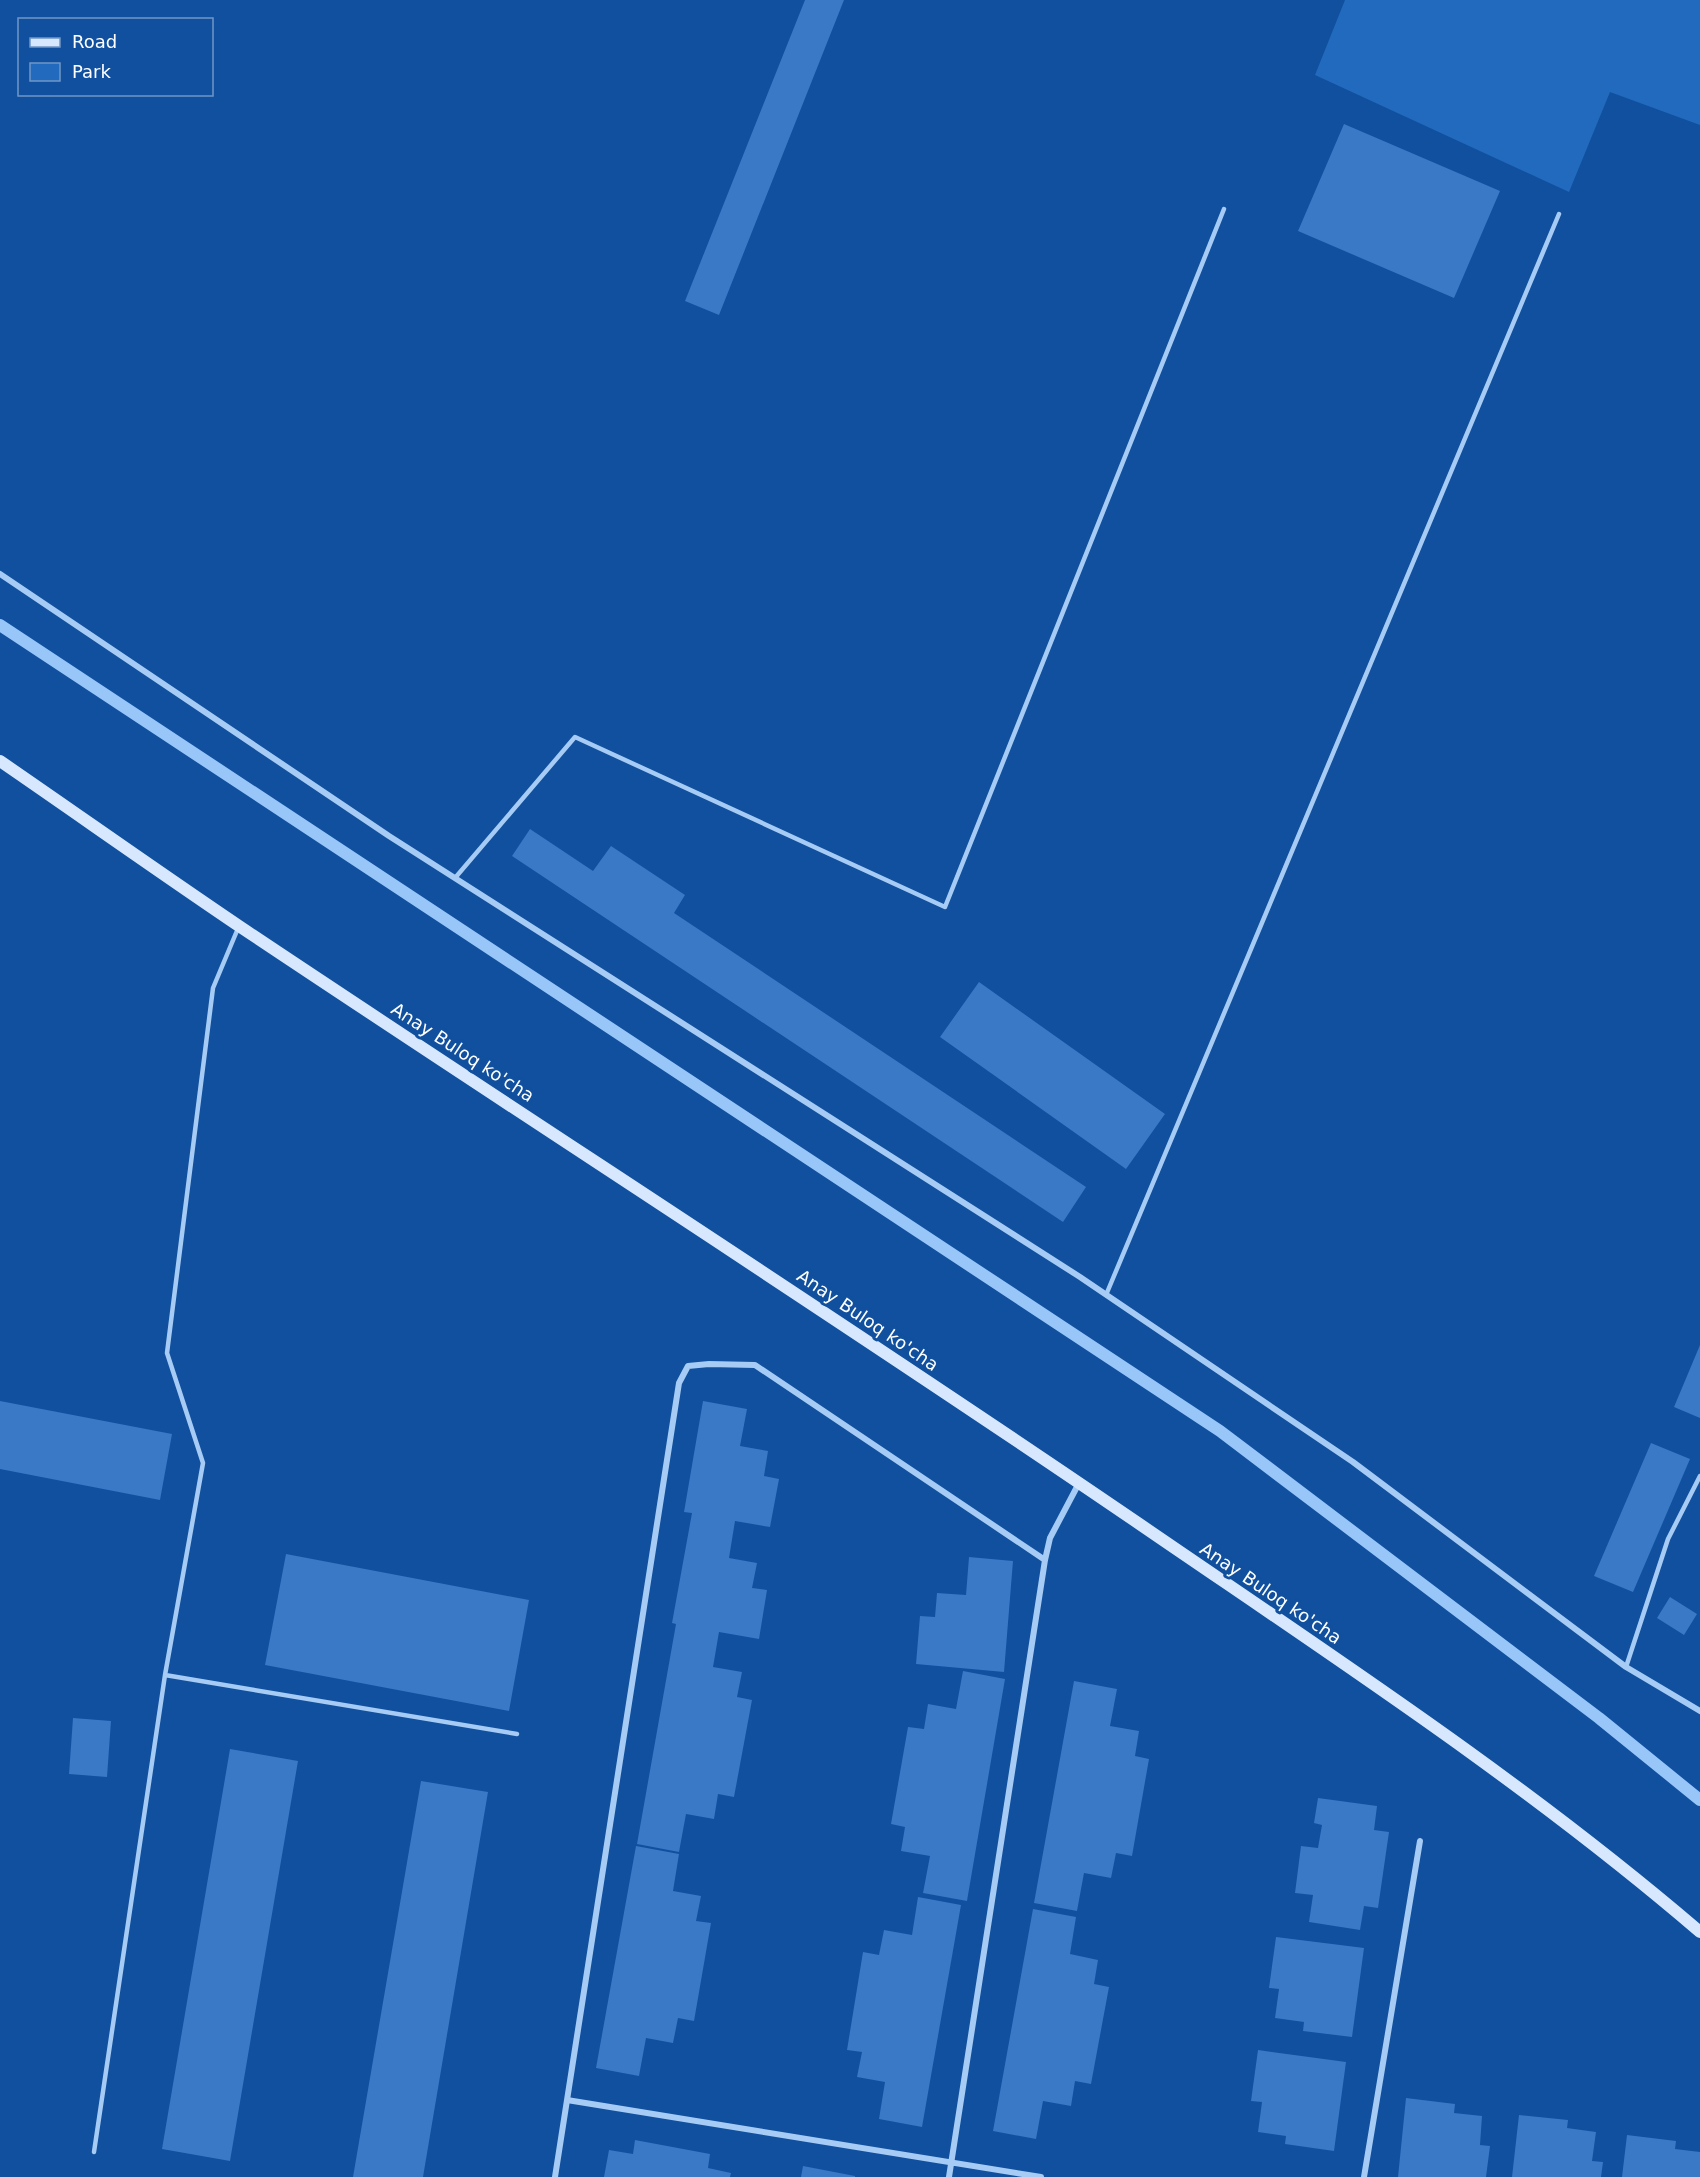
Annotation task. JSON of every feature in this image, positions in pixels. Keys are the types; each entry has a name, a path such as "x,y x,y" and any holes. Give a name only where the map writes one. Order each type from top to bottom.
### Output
{"main road":[{"name":"Anay Buloq ko'cha","path":"0,761 239,925 1079,1483 1428,1723 1541,1805 1659,1896 1700,1932"}],"street":[{"path":"0,574 379,829 1106,1295 1353,1462 1626,1667 1700,1711"},
{"path":"555,2177 677,1395 679,1383 688,1366 755,1365 1045,1560"},
{"path":"949,2177 1045,1560 1050,1538 1079,1483"},
{"path":"1364,2177 1420,1841"},
{"path":"567,2100 1041,2177"}],"lane":[{"path":"455,878 575,737 945,908 1224,209"},
{"path":"1106,1295 1559,214"},
{"path":"94,2152 165,1675 203,1463 167,1353 213,988 239,925"},
{"path":"1626,1667 1668,1539 1700,1476"},
{"path":"165,1675 517,1734"}],"green space":[{"path":"1345,0 1700,0 1700,125 1610,92 1569,192 1315,75"}],"building":[{"path":"805,0 844,0 719,315 685,301"},
{"path":"1344,124 1500,191 1454,298 1298,231"},
{"path":"530,829 593,871 611,846 685,895 674,913 1086,1187 1063,1222 512,856"},
{"path":"979,982 1165,1114 1126,1169 940,1037"},
{"path":"1700,1345 1700,1418 1674,1407"},
{"path":"0,1401 172,1434 160,1500 0,1469"},
{"path":"703,1401 747,1409 740,1446 768,1451 764,1476 779,1479 770,1527 735,1521 729,1558 757,1563 752,1588 767,1590 759,1639 719,1632 713,1667 742,1672 737,1697 752,1700 734,1797 718,1794 714,1819 686,1814 679,1852 637,1844 676,1624 672,1623 692,1513 684,1512"},
{"path":"1651,1443 1690,1459 1633,1592 1594,1576"},
{"path":"286,1554 529,1600 509,1711 265,1665"},
{"path":"969,1557 1013,1561 1004,1672 916,1664 920,1616 935,1617 937,1593 966,1595"},
{"path":"1670,1597 1697,1614 1684,1635 1657,1618"},
{"path":"963,1671 1005,1679 967,1901 923,1893 930,1856 901,1851 905,1827 891,1824 908,1727 924,1729 928,1704 956,1709"},
{"path":"1074,1681 1117,1689 1110,1726 1139,1731 1135,1756 1149,1759 1132,1856 1116,1853 1111,1878 1084,1873 1077,1911 1034,1903"},
{"path":"73,1718 111,1721 107,1777 69,1774"},
{"path":"230,1749 298,1761 230,2161 162,2149"},
{"path":"421,1781 488,1792 423,2177 353,2177"},
{"path":"1318,1798 1377,1806 1374,1830 1389,1832 1378,1908 1364,1906 1360,1930 1309,1922 1313,1895 1295,1893 1301,1846 1318,1848 1322,1825 1314,1823"},
{"path":"636,1846 679,1854 673,1891 701,1896 696,1921 711,1923 694,2021 678,2018 673,2043 646,2038 639,2076 596,2068"},
{"path":"918,1897 961,1905 922,2127 879,2119 885,2082 857,2077 862,2052 847,2050 863,1952 879,1955 884,1930 912,1935"},
{"path":"1033,1909 1076,1917 1070,1954 1098,1960 1094,1984 1109,1987 1091,2084 1075,2081 1071,2106 1043,2101 1036,2139 993,2131"},
{"path":"1276,1937 1364,1948 1352,2037 1303,2031 1304,2022 1275,2018 1279,1989 1269,1988"},
{"path":"1258,2050 1346,2062 1334,2151 1285,2144 1286,2136 1258,2132 1262,2102 1251,2101"},
{"path":"1406,2098 1455,2104 1454,2113 1482,2116 1480,2145 1490,2146 1486,2177 1398,2177"},
{"path":"1519,2115 1568,2120 1567,2128 1596,2132 1592,2161 1603,2162 1601,2177 1512,2177"},
{"path":"1627,2135 1676,2141 1675,2149 1700,2152 1700,2177 1622,2177"},
{"path":"635,2140 710,2154 708,2168 731,2173 730,2177 604,2177 609,2150 633,2154"},
{"path":"803,2166 855,2176 855,2177 801,2177"}],"waterway":[{"path":"0,625 1220,1431 1599,1718 1700,1800"}]}
